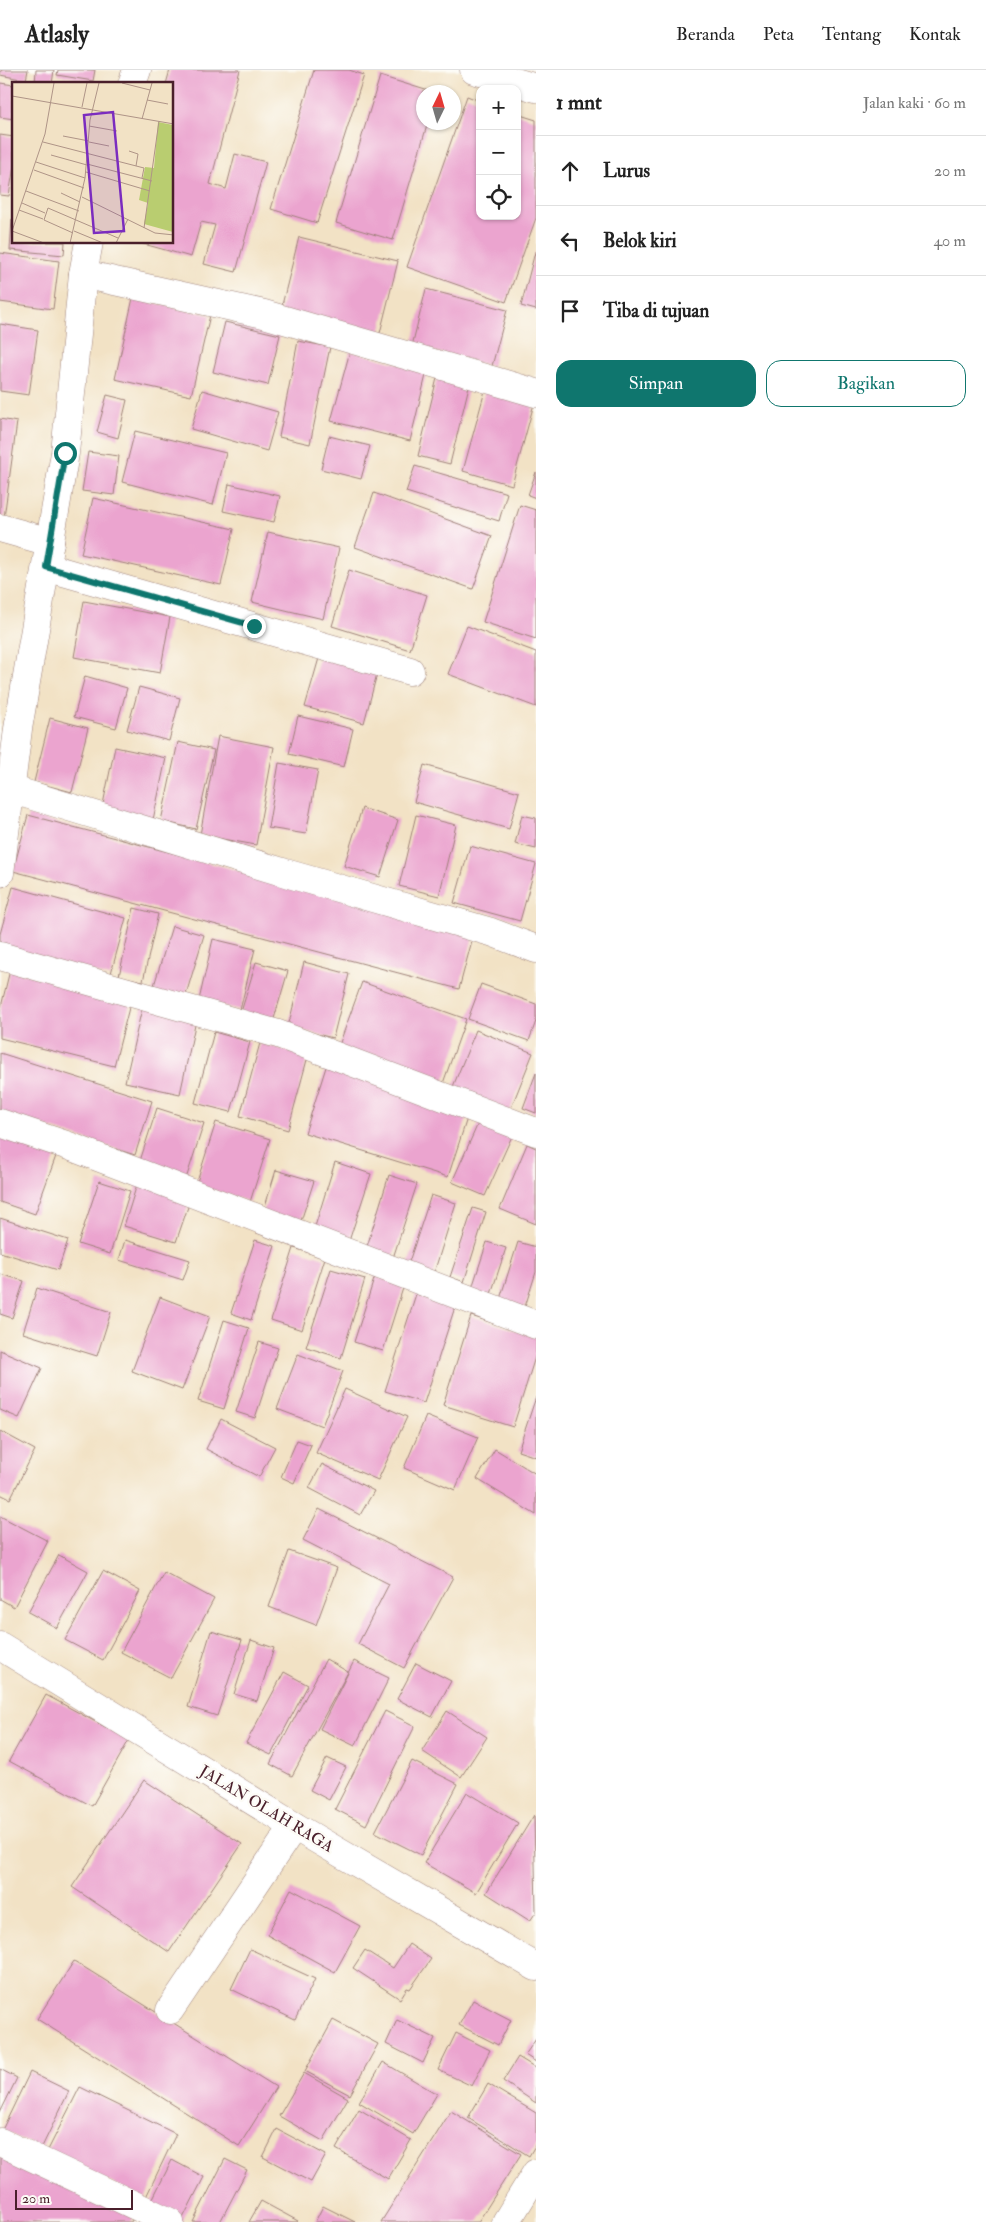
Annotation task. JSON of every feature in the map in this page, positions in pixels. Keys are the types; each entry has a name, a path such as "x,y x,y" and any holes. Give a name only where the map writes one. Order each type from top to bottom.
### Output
{"street":[{"path":"133,82 137,70"},
{"path":"474,70 536,88"},
{"path":"0,873 5,788 18,729 65,453 83,274 89,244"},
{"path":"83,274 264,314 536,393"},
{"path":"0,528 48,555 410,671"},
{"path":"5,788 289,874 491,932 536,949"},
{"path":"0,956 278,1034 536,1132"},
{"path":"0,1123 69,1146 536,1325"},
{"name":"JALAN OLAH RAGA","path":"0,1646 294,1826 536,1967"},
{"path":"170,2010 294,1826"},
{"path":"0,2142 170,2222"},
{"path":"506,2222 536,2173"}],"building":[{"path":"1,70 28,70 26,80 0,75"},
{"path":"36,70 54,70 52,82 35,82"},
{"path":"58,70 95,70 93,81 57,75"},
{"path":"170,70 240,70 210,184 226,189 235,154 266,162 236,272 204,264 215,225 201,222 191,257 144,244 174,244 174,82 167,82"},
{"path":"314,70 349,70 364,75 317,223 271,209"},
{"path":"380,76 416,87 416,130 426,130 393,240 336,223"},
{"path":"0,83 12,85 12,119 0,117"},
{"path":"467,96 476,99 476,220 521,220 521,115 536,120 536,218 506,302 407,267 455,130 461,130 461,113"},
{"path":"0,135 12,137 12,178 9,196 0,195"},
{"path":"12,219 12,244 65,244 64,255 10,250"},
{"path":"299,237 398,261 379,337 280,313"},
{"path":"536,252 536,310 521,306"},
{"path":"0,253 59,261 53,309 0,302"},
{"path":"426,289 507,310 492,366 412,346"},
{"path":"133,298 210,315 191,396 115,379"},
{"path":"225,322 280,335 268,385 213,372"},
{"path":"0,324 38,330 29,395 0,391"},
{"path":"298,341 330,347 310,444 279,437"},
{"path":"350,351 427,371 410,441 331,421"},
{"path":"438,374 470,382 450,464 418,456"},
{"path":"486,387 535,400 512,485 463,471"},
{"path":"202,390 278,412 267,451 191,429"},
{"path":"107,395 127,400 118,438 97,432"},
{"path":"0,419 17,422 4,518 0,517"},
{"path":"135,431 226,453 213,505 122,482"},
{"path":"329,436 370,446 361,479 321,469"},
{"path":"88,452 119,456 114,495 82,491"},
{"path":"415,466 507,493 499,521 406,492"},
{"path":"536,472 536,498 528,495"},
{"path":"229,484 280,496 274,522 223,511"},
{"path":"374,493 492,536 473,589 355,547"},
{"path":"93,498 234,529 221,585 81,554"},
{"path":"520,505 536,510 536,639 483,622"},
{"path":"268,532 339,548 323,619 252,602"},
{"path":"349,570 427,595 410,650 332,626"},
{"path":"84,601 170,617 160,673 74,657"},
{"path":"467,626 536,652 536,707 448,674"},
{"path":"321,651 379,666 364,723 305,707"},
{"path":"85,676 127,688 116,728 74,717"},
{"path":"139,687 180,698 169,741 127,730"},
{"path":"298,716 353,729 344,767 289,754"},
{"path":"50,718 88,728 72,792 34,782"},
{"path":"218,736 274,747 256,845 200,835"},
{"path":"178,742 214,750 196,829 161,821"},
{"path":"115,747 166,758 153,820 102,809"},
{"path":"279,763 318,770 306,834 268,828"},
{"path":"424,765 519,792 509,829 414,802"},
{"path":"362,808 398,820 380,877 344,866"},
{"path":"28,815 474,933 459,989 13,871"},
{"path":"416,815 456,825 439,896 399,886"},
{"path":"522,815 536,818 536,849 515,844"},
{"path":"470,846 536,864 520,921 454,903"},
{"path":"13,887 126,918 110,977 0,947 0,934"},
{"path":"134,908 158,914 143,981 119,976"},
{"path":"172,926 204,935 184,1001 152,992"},
{"path":"213,939 255,949 240,1010 199,1000"},
{"path":"256,962 288,971 271,1029 239,1019"},
{"path":"304,962 349,974 333,1038 288,1027"},
{"path":"10,970 131,1000 114,1066 0,1038 0,1011"},
{"path":"362,982 466,1019 442,1086 338,1048"},
{"path":"481,984 536,1004 536,1021 529,1041 468,1019"},
{"path":"143,1004 197,1016 180,1094 125,1082"},
{"path":"476,1030 533,1053 509,1113 452,1089"},
{"path":"214,1032 250,1042 231,1112 195,1103"},
{"path":"260,1043 308,1056 288,1130 240,1116"},
{"path":"0,1053 152,1101 135,1155 0,1112"},
{"path":"326,1067 469,1112 448,1177 305,1133"},
{"path":"536,1073 536,1113 523,1108"},
{"path":"157,1108 204,1123 186,1179 139,1164"},
{"path":"480,1119 513,1134 485,1196 452,1182"},
{"path":"216,1122 270,1139 250,1202 196,1185"},
{"path":"0,1135 56,1156 35,1214 0,1202"},
{"path":"527,1144 536,1148 536,1224 500,1209"},
{"path":"335,1162 371,1174 348,1244 313,1233"},
{"path":"276,1170 314,1181 300,1224 263,1213"},
{"path":"389,1175 417,1184 392,1261 365,1253"},
{"path":"99,1181 130,1191 110,1254 78,1244"},
{"path":"138,1181 191,1198 176,1242 124,1226"},
{"path":"431,1195 456,1203 433,1276 407,1268"},
{"path":"473,1208 486,1212 464,1282 450,1277"},
{"path":"0,1218 68,1240 58,1270 0,1252"},
{"path":"125,1240 190,1260 183,1280 119,1260"},
{"path":"255,1240 275,1246 251,1320 231,1313"},
{"path":"487,1242 506,1248 490,1297 471,1291"},
{"path":"518,1242 536,1247 536,1272 524,1310 499,1302"},
{"path":"294,1248 325,1258 302,1330 271,1320"},
{"path":"331,1269 365,1279 341,1358 306,1347"},
{"path":"0,1274 24,1281 12,1318 0,1314"},
{"path":"375,1276 404,1285 383,1351 354,1342"},
{"path":"37,1288 111,1312 97,1356 23,1333"},
{"path":"416,1294 455,1307 424,1403 385,1391"},
{"path":"160,1297 210,1316 182,1390 132,1371"},
{"path":"471,1316 536,1337 536,1354 513,1427 443,1405"},
{"path":"224,1320 249,1328 224,1409 198,1401"},
{"path":"259,1342 278,1348 255,1418 236,1412"},
{"path":"0,1350 42,1368 19,1418 0,1410"},
{"path":"298,1354 343,1371 322,1426 277,1409"},
{"path":"345,1389 407,1417 378,1480 316,1453"},
{"path":"536,1397 536,1457 518,1451"},
{"path":"426,1416 478,1437 455,1490 404,1468"},
{"path":"221,1419 275,1447 259,1477 206,1449"},
{"path":"0,1431 35,1450 10,1499 0,1494"},
{"path":"297,1440 311,1445 294,1483 281,1477"},
{"path":"495,1449 536,1474 536,1515 477,1479"},
{"path":"322,1464 374,1491 360,1515 309,1488"},
{"path":"319,1509 453,1577 404,1668 358,1644 389,1584 303,1540"},
{"path":"0,1516 48,1541 14,1607 0,1599"},
{"path":"289,1551 337,1568 316,1625 269,1607"},
{"path":"59,1555 88,1571 57,1628 28,1612"},
{"path":"103,1571 140,1591 103,1660 65,1640"},
{"path":"164,1572 214,1599 171,1678 121,1652"},
{"path":"211,1631 242,1640 217,1716 188,1707"},
{"path":"251,1640 274,1648 257,1701 234,1694"},
{"path":"326,1659 348,1672 292,1776 270,1764"},
{"path":"354,1661 389,1678 355,1746 320,1729"},
{"path":"416,1663 451,1681 432,1717 397,1699"},
{"path":"284,1672 308,1685 271,1755 246,1743"},
{"path":"46,1695 129,1740 92,1806 9,1761"},
{"path":"385,1711 415,1726 366,1825 335,1809"},
{"path":"447,1711 487,1737 461,1777 422,1751"},
{"path":"327,1758 346,1767 329,1800 310,1790"},
{"path":"412,1761 458,1784 421,1855 375,1832"},
{"path":"144,1780 242,1844 169,1952 72,1887"},
{"path":"467,1792 518,1823 476,1893 424,1863"},
{"path":"534,1815 536,1912 530,1921 486,1893"},
{"path":"291,1889 360,1926 335,1972 267,1935"},
{"path":"409,1944 431,1959 410,1989 407,1988 400,1999 353,1968 365,1950 393,1968"},
{"path":"250,1949 315,1979 295,2020 231,1989"},
{"path":"74,1961 276,2087 239,2146 37,2019"},
{"path":"473,2000 511,2020 498,2045 459,2025"},
{"path":"333,2020 378,2044 350,2095 305,2071"},
{"path":"397,2020 435,2038 423,2063 386,2044"},
{"path":"456,2033 490,2050 472,2086 438,2070"},
{"path":"536,2039 536,2062 525,2055"},
{"path":"518,2057 536,2068 536,2103 503,2081"},
{"path":"383,2062 437,2094 413,2134 359,2102"},
{"path":"0,2069 17,2078 0,2113"},
{"path":"30,2072 69,2091 41,2149 2,2130"},
{"path":"304,2073 348,2098 323,2141 279,2116"},
{"path":"488,2084 536,2113 536,2144 529,2156 468,2118"},
{"path":"80,2087 176,2134 145,2199 47,2152"},
{"path":"359,2109 411,2140 388,2179 336,2149"},
{"path":"451,2111 521,2154 478,2222 381,2222"},
{"path":"277,2129 326,2155 311,2182 263,2157"},
{"path":"0,2153 136,2212 131,2222 0,2222"},
{"path":"225,2159 247,2170 220,2222 193,2222"},
{"path":"172,2160 204,2177 181,2222 149,2206"},
{"path":"261,2201 298,2221 249,2222"},
{"path":"323,2206 355,2222 315,2222"}],"route":[{"path":"65,453 46,567 254,626"}]}
